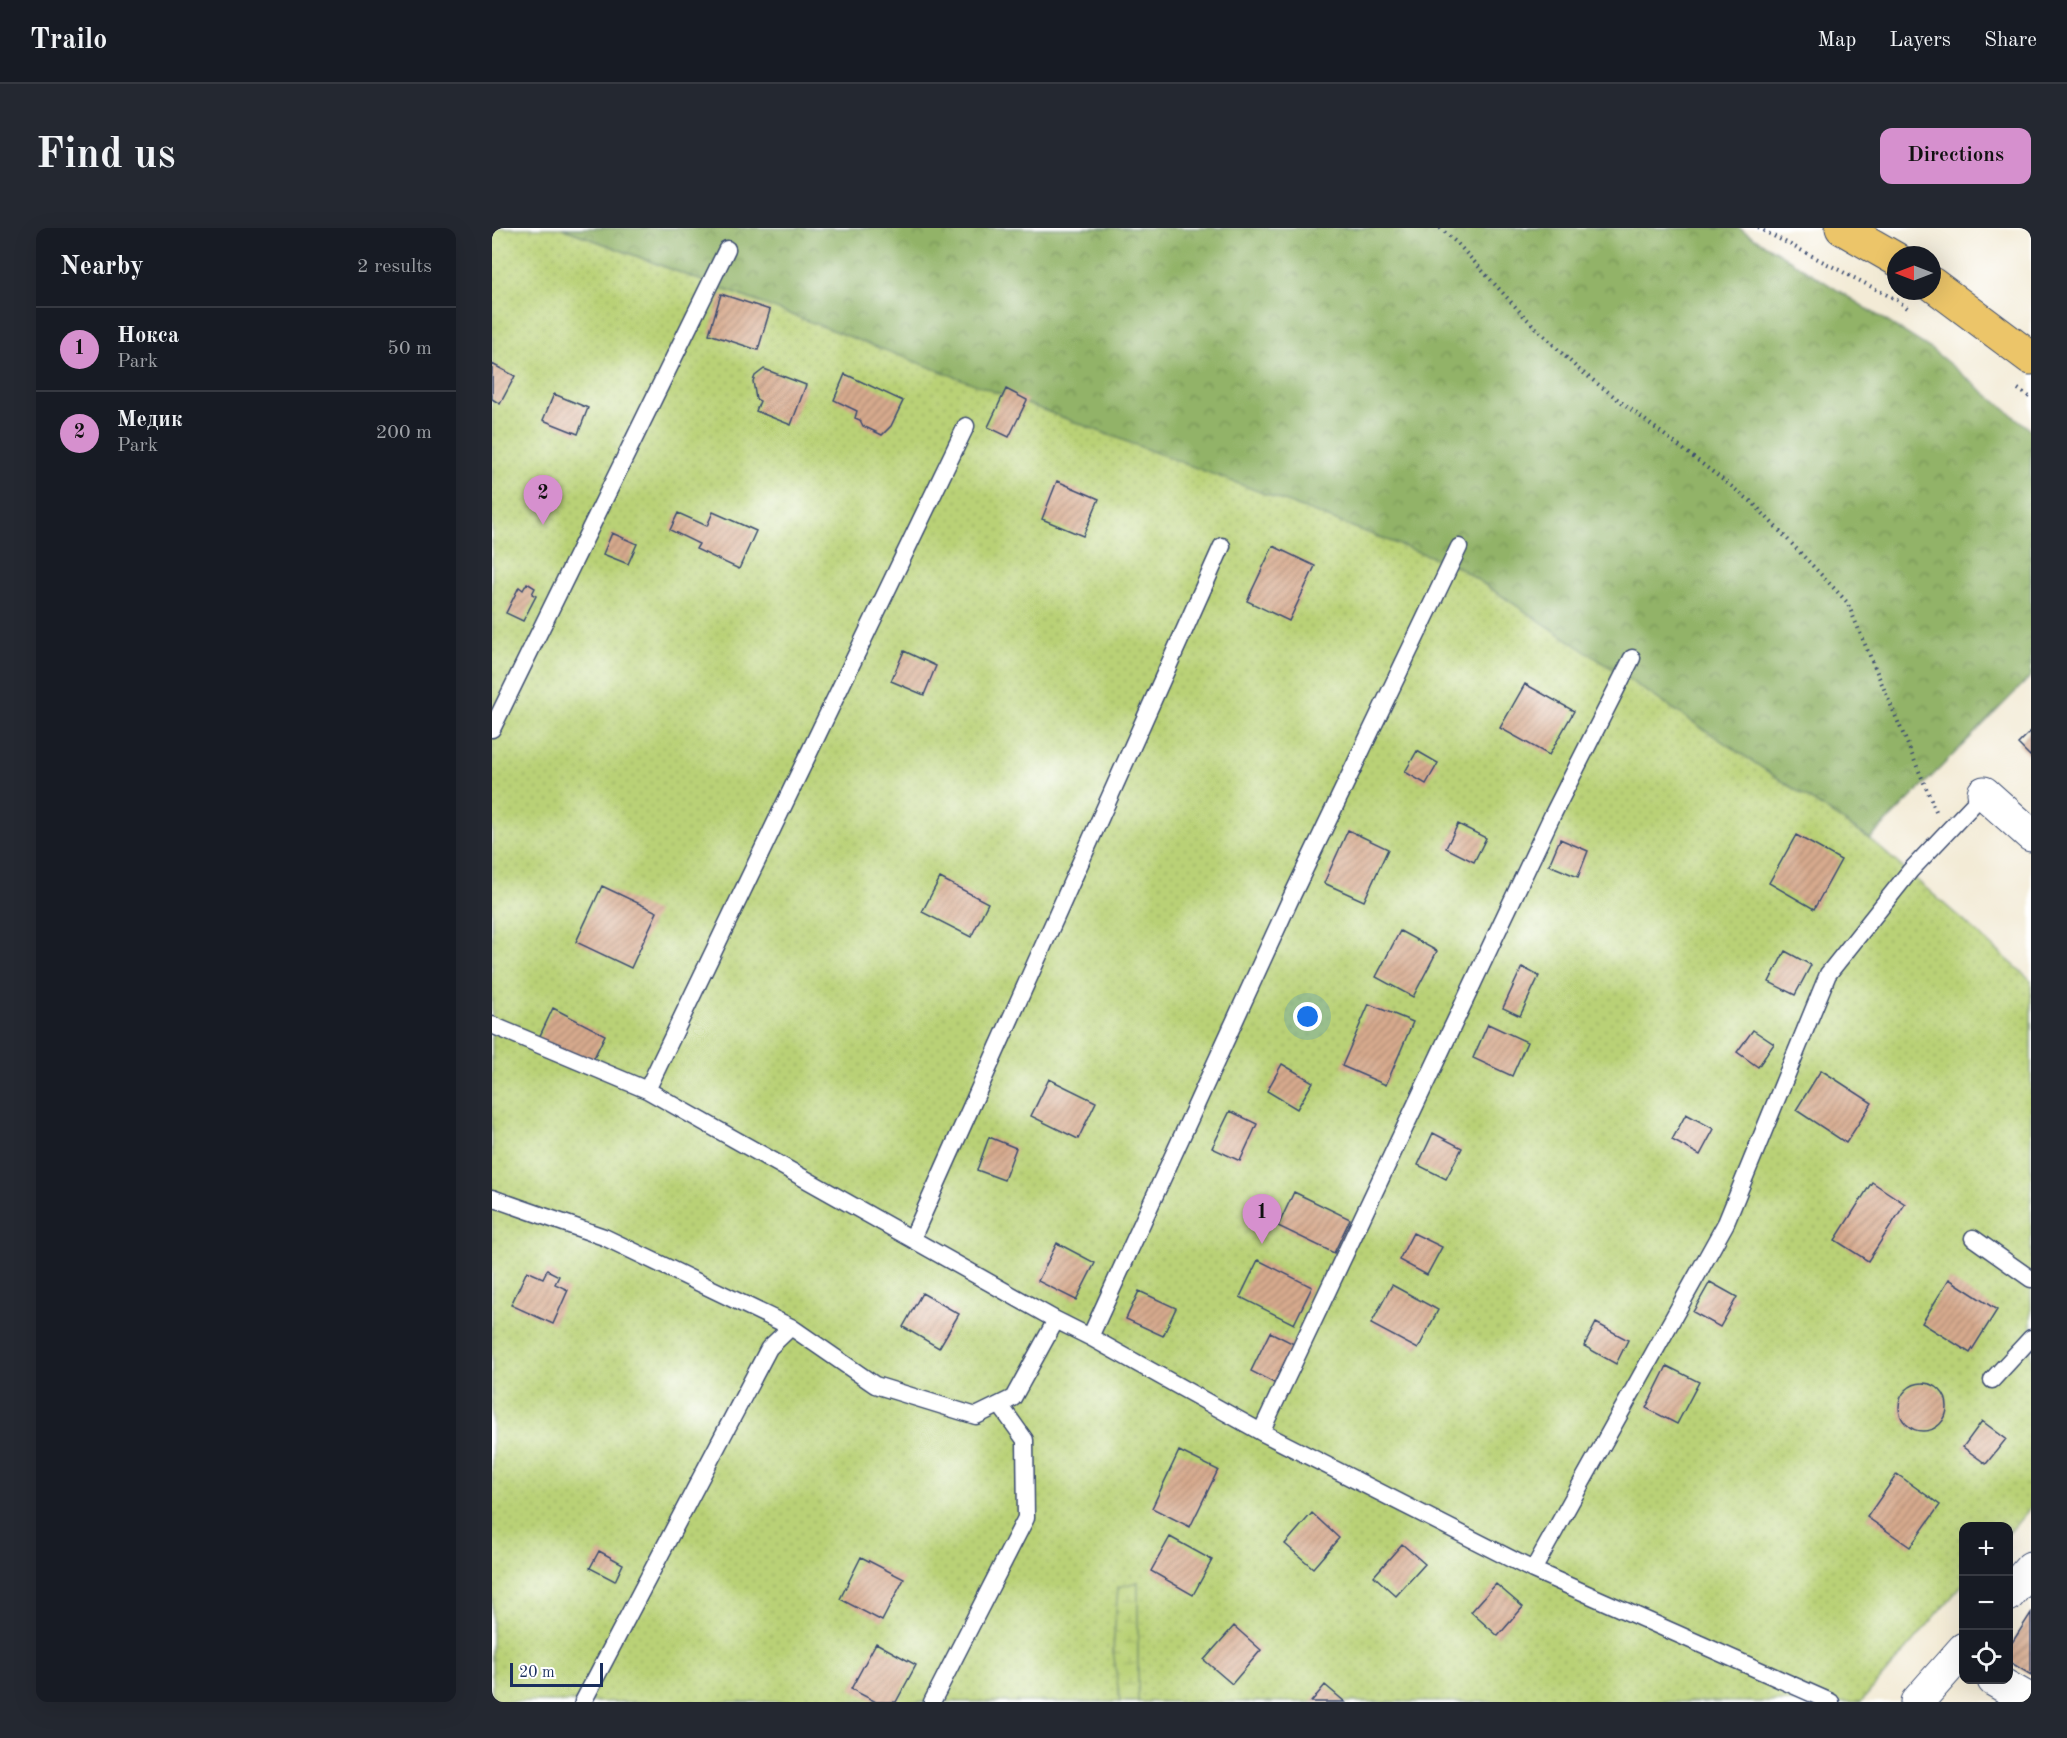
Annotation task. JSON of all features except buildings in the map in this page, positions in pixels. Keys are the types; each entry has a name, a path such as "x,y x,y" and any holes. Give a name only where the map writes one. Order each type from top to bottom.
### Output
{"main road":[{"path":"1842,228 1887,254"},
{"path":"1941,291 2031,358"}],"street":[{"path":"1984,793 2031,835"},
{"path":"2013,1589 2031,1568"},
{"path":"1917,1702 1959,1658"},
{"path":"2001,1684 2031,1701"}],"lane":[{"path":"492,729 727,249"},
{"path":"647,1090 966,426"},
{"path":"912,1239 1222,546"},
{"path":"1090,1336 1290,900 1459,547"},
{"path":"1261,1431 1551,816 1632,658"},
{"path":"1533,1570 1726,1223 1828,974 1910,870 1984,793"},
{"path":"492,1025 647,1090 1056,1320 1090,1336 1261,1431 1533,1570 1831,1702"},
{"path":"494,1204 604,1237 791,1327 875,1385 976,1416 1013,1398 1056,1320"},
{"path":"1973,1238 2031,1279"},
{"path":"583,1702 769,1348 791,1327"},
{"path":"1992,1380 2031,1338"},
{"path":"932,1702 1026,1518 1025,1440 1000,1404"}],"path":[{"path":"1440,228 1577,368 1753,504 1847,602 1945,834"},
{"path":"1758,228 1897,300 1916,314"},
{"path":"2012,384 2031,398"}],"green space":[{"path":"492,228 562,228 700,280 1368,506 1870,839 2031,980 2031,1507 2013,1528 2013,1522 1959,1522 1959,1589 1861,1702 492,1702"},
{"path":"562,228 1739,228 1931,349 2031,430 2031,676 1870,839 1458,567"},
{"path":"1138,1582 1138,1702 1120,1702 1113,1650 1118,1587"}],"place":[{"name":"Медик","path":"543,525"},
{"name":"Нокса","path":"1262,1244"}]}
